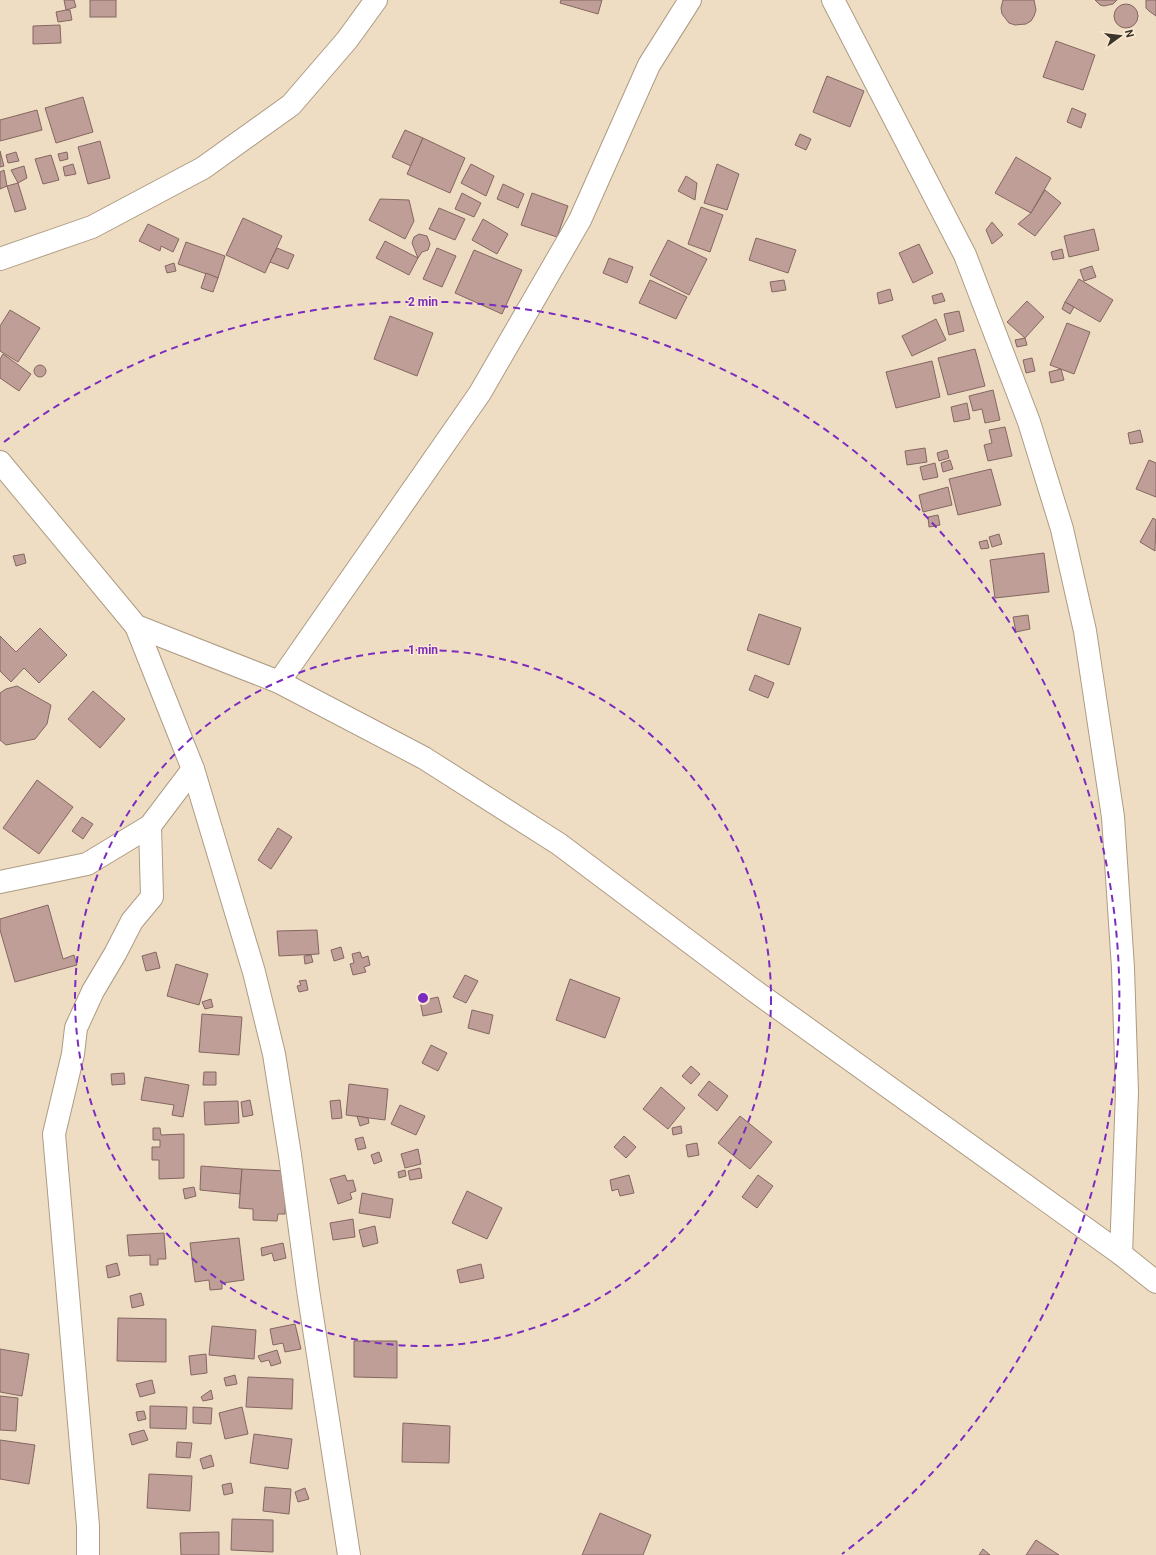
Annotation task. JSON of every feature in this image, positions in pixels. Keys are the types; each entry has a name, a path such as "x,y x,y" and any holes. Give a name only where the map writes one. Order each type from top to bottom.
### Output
{"street":[{"path":"0,260 92,227 203,168 291,105 347,40 376,0"},
{"path":"278,682 480,393 580,220 649,65 690,0"},
{"path":"833,0 965,255 1029,422 1062,529 1085,631 1113,817 1123,968 1127,1092 1121,1254"},
{"path":"0,462 136,626 193,769 254,972 274,1054 290,1155 308,1290 349,1555"},
{"path":"136,626 278,682 424,758 559,844 758,994 1121,1254 1156,1282"},
{"path":"0,882 87,864 150,826 193,769"},
{"path":"88,1555 88,1526 54,1134 73,1054 76,1028 93,990 115,954 132,921 152,897 150,826"}],"building":[{"path":"64,0 74,0 76,7 66,10"},
{"path":"90,0 116,0 116,17 90,17"},
{"path":"561,0 602,0 598,14 560,3"},
{"path":"1003,0 1034,0 1036,10 1031,21 1026,24 1015,25 1009,23 1002,14 1001,8"},
{"path":"1095,0 1117,0 1113,4 1104,6 1100,5"},
{"path":"1146,0 1156,0 1156,16 1146,8"},
{"path":"1126,4 1134,8 1138,16 1134,24 1126,28 1118,24 1114,16 1118,8"},
{"path":"70,10 72,20 58,22 56,12"},
{"path":"60,25 61,43 33,44 33,26"},
{"path":"1056,41 1095,55 1083,90 1043,77"},
{"path":"827,76 864,91 850,127 813,112"},
{"path":"83,97 93,132 56,143 45,108"},
{"path":"1072,108 1086,114 1081,128 1067,122"},
{"path":"37,110 42,130 0,141 0,120"},
{"path":"405,130 423,138 411,166 392,157"},
{"path":"800,134 811,139 806,150 795,145"},
{"path":"423,138 465,158 450,193 407,174"},
{"path":"100,141 110,178 88,184 78,147"},
{"path":"0,151 4,166 0,167"},
{"path":"16,152 19,161 8,163 6,155"},
{"path":"67,152 68,159 60,161 58,154"},
{"path":"51,155 59,180 43,184 35,159"},
{"path":"1016,157 1051,178 1031,213 995,193"},
{"path":"73,164 76,174 65,176 63,167"},
{"path":"471,164 494,176 486,196 461,183"},
{"path":"717,164 739,174 727,210 704,203"},
{"path":"24,166 27,178 18,183 11,170"},
{"path":"4,170 7,186 0,189 0,172"},
{"path":"686,176 697,183 695,200 678,191"},
{"path":"18,183 26,209 15,212 7,186"},
{"path":"503,184 524,194 518,208 497,199"},
{"path":"1045,190 1061,203 1035,236 1018,224 1031,213"},
{"path":"462,193 481,203 474,217 455,209"},
{"path":"532,193 568,206 557,237 521,225"},
{"path":"380,199 409,200 414,221 405,239 369,220"},
{"path":"701,207 723,215 710,252 688,244"},
{"path":"439,208 465,219 455,240 429,229"},
{"path":"243,218 282,236 265,273 226,255"},
{"path":"483,219 508,234 497,254 472,240"},
{"path":"992,222 1003,235 992,244 986,230"},
{"path":"148,224 179,239 173,252 161,246 160,251 139,241"},
{"path":"1094,229 1099,250 1069,257 1064,236"},
{"path":"419,234 427,236 430,244 428,250 422,252 418,258 412,243 414,237"},
{"path":"756,238 796,250 788,273 749,260"},
{"path":"668,240 707,259 689,295 650,275"},
{"path":"385,241 418,258 409,275 376,258"},
{"path":"186,242 225,256 218,278 178,264"},
{"path":"919,244 933,273 913,283 899,253"},
{"path":"277,248 294,255 288,269 270,262"},
{"path":"437,248 456,256 442,287 423,279"},
{"path":"1062,249 1064,258 1053,260 1051,252"},
{"path":"474,250 522,270 502,314 455,293"},
{"path":"609,258 633,267 627,283 603,273"},
{"path":"174,263 176,271 167,273 165,266"},
{"path":"1092,266 1096,277 1084,281 1080,270"},
{"path":"206,273 218,278 213,292 201,288"},
{"path":"1079,279 1113,300 1100,322 1065,302"},
{"path":"650,280 687,297 676,319 639,303"},
{"path":"784,280 786,290 772,292 770,282"},
{"path":"890,289 893,300 879,304 877,293"},
{"path":"942,293 945,301 934,304 932,296"},
{"path":"1027,301 1044,317 1025,338 1007,322"},
{"path":"1065,302 1074,307 1070,314 1062,309"},
{"path":"10,310 40,328 18,362 0,351 0,326"},
{"path":"959,311 964,331 949,335 944,314"},
{"path":"390,316 433,333 417,376 374,359"},
{"path":"936,319 946,340 912,356 902,336"},
{"path":"1067,323 1090,332 1074,374 1050,365"},
{"path":"1025,338 1027,345 1017,347 1015,340"},
{"path":"975,349 985,386 948,395 938,358"},
{"path":"3,354 31,374 19,391 0,378 0,359"},
{"path":"1032,358 1035,371 1026,373 1023,360"},
{"path":"932,361 940,397 896,408 886,372"},
{"path":"38,365 42,365 46,371 42,377 38,377 34,373 34,369"},
{"path":"1061,369 1064,380 1051,383 1049,372"},
{"path":"993,390 1000,420 985,423 982,409 973,411 969,396"},
{"path":"967,403 970,419 954,422 951,407"},
{"path":"1005,427 1012,456 988,461 984,445 992,443 989,430"},
{"path":"1140,430 1143,442 1130,444 1128,433"},
{"path":"925,448 927,462 907,465 905,451"},
{"path":"947,450 949,458 939,461 937,453"},
{"path":"950,460 953,469 943,472 941,463"},
{"path":"1149,460 1156,463 1156,497 1136,489"},
{"path":"935,463 938,477 923,480 920,467"},
{"path":"991,469 1001,505 958,515 949,479"},
{"path":"948,487 952,505 923,512 919,495"},
{"path":"938,515 940,525 929,527 928,517"},
{"path":"1153,518 1156,520 1155,551 1140,542"},
{"path":"999,534 1002,544 992,547 989,537"},
{"path":"987,540 989,548 981,549 979,542"},
{"path":"1044,553 1049,592 995,598 990,560"},
{"path":"24,554 26,563 16,566 13,556"},
{"path":"759,614 801,628 789,665 747,650"},
{"path":"1028,615 1030,629 1016,632 1013,617"},
{"path":"40,628 67,655 39,683 24,668 11,682 0,671 0,636 16,652"},
{"path":"755,675 774,683 768,698 749,690"},
{"path":"17,686 51,705 47,724 35,739 6,745 0,740 0,693 6,689"},
{"path":"93,691 125,719 100,748 68,719"},
{"path":"37,780 73,807 39,854 3,828"},
{"path":"82,817 93,824 83,839 72,831"},
{"path":"278,828 292,837 271,869 258,860"},
{"path":"48,905 63,959 74,955 77,965 15,982 0,930 0,919"},
{"path":"317,930 319,954 279,956 277,931"},
{"path":"341,947 344,958 334,961 331,950"},
{"path":"156,952 160,968 146,971 142,956"},
{"path":"360,952 362,958 368,956 370,965 364,967 366,972 353,975 350,964 354,963 352,954"},
{"path":"311,955 313,962 305,964 304,956"},
{"path":"176,964 208,974 199,1005 167,996"},
{"path":"465,975 478,981 466,1003 453,997"},
{"path":"570,979 620,998 605,1038 556,1020"},
{"path":"306,980 308,990 299,992 297,986 301,985 299,981"},
{"path":"438,997 442,1012 423,1016 420,1001"},
{"path":"211,999 213,1007 205,1009 202,1002"},
{"path":"472,1010 493,1015 489,1034 468,1028"},
{"path":"202,1014 242,1017 239,1055 199,1052"},
{"path":"431,1045 447,1053 438,1071 422,1063"},
{"path":"691,1066 700,1074 691,1084 682,1076"},
{"path":"204,1072 216,1072 216,1085 203,1085"},
{"path":"124,1073 125,1084 112,1085 111,1074"},
{"path":"145,1077 189,1085 183,1117 172,1115 174,1105 141,1100"},
{"path":"709,1081 728,1096 717,1111 698,1095"},
{"path":"349,1084 388,1089 385,1120 346,1115"},
{"path":"661,1087 685,1108 668,1129 643,1109"},
{"path":"250,1100 253,1115 243,1117 241,1102"},
{"path":"340,1100 342,1118 332,1119 330,1101"},
{"path":"238,1101 239,1123 205,1125 204,1102"},
{"path":"400,1105 425,1116 416,1135 391,1124"},
{"path":"357,1116 368,1118 369,1123 360,1126"},
{"path":"740,1116 772,1142 750,1169 718,1143"},
{"path":"681,1126 682,1133 673,1135 672,1128"},
{"path":"153,1128 160,1128 161,1135 184,1134 184,1178 159,1179 159,1160 152,1160 152,1147 160,1147 160,1140 153,1140"},
{"path":"624,1136 636,1147 626,1158 614,1147"},
{"path":"363,1137 366,1148 358,1150 355,1139"},
{"path":"697,1143 699,1155 688,1157 686,1145"},
{"path":"418,1149 421,1164 405,1168 401,1154"},
{"path":"379,1152 382,1161 374,1164 371,1155"},
{"path":"201,1166 242,1169 240,1194 200,1190"},
{"path":"420,1168 422,1178 410,1180 408,1171"},
{"path":"242,1169 287,1171 285,1214 278,1214 277,1221 253,1220 253,1209 239,1208"},
{"path":"405,1170 406,1176 399,1178 398,1172"},
{"path":"345,1175 347,1181 353,1180 356,1191 350,1193 352,1199 338,1204 330,1179"},
{"path":"629,1175 634,1193 620,1196 618,1189 612,1191 610,1180"},
{"path":"758,1175 773,1186 757,1208 742,1197"},
{"path":"194,1187 196,1196 185,1199 183,1189"},
{"path":"467,1191 502,1208 487,1239 452,1223"},
{"path":"362,1193 393,1199 390,1218 359,1213"},
{"path":"353,1219 355,1237 333,1240 330,1223"},
{"path":"375,1226 378,1243 363,1247 359,1230"},
{"path":"164,1233 166,1259 158,1259 158,1265 150,1265 150,1255 129,1256 127,1235"},
{"path":"239,1238 244,1280 222,1283 222,1289 210,1290 209,1280 195,1282 190,1243"},
{"path":"283,1243 286,1258 274,1261 272,1253 262,1256 261,1248"},
{"path":"117,1263 120,1275 108,1278 106,1266"},
{"path":"481,1264 484,1278 460,1283 457,1270"},
{"path":"141,1293 144,1305 132,1308 130,1296"},
{"path":"118,1318 166,1319 166,1362 117,1361"},
{"path":"295,1324 301,1349 285,1352 283,1343 273,1345 270,1329"},
{"path":"212,1326 256,1330 254,1359 209,1355"},
{"path":"354,1341 397,1341 397,1378 354,1377"},
{"path":"0,1349 29,1354 22,1396 0,1392"},
{"path":"277,1350 281,1363 271,1366 269,1360 261,1362 258,1356"},
{"path":"206,1354 207,1373 191,1375 189,1356"},
{"path":"235,1375 237,1384 226,1386 224,1378"},
{"path":"248,1377 293,1379 292,1409 246,1407"},
{"path":"152,1380 155,1393 140,1397 136,1384"},
{"path":"211,1390 213,1399 203,1401 201,1397"},
{"path":"0,1396 18,1398 16,1431 0,1430"},
{"path":"150,1406 187,1407 186,1429 150,1428"},
{"path":"193,1407 212,1408 211,1424 193,1423"},
{"path":"242,1407 248,1434 225,1439 219,1413"},
{"path":"144,1411 146,1419 138,1421 136,1412"},
{"path":"403,1423 450,1426 449,1463 402,1462"},
{"path":"144,1430 148,1440 132,1445 129,1434"},
{"path":"254,1434 292,1439 288,1469 250,1463"},
{"path":"0,1440 35,1445 29,1484 0,1479"},
{"path":"177,1442 192,1443 190,1458 176,1457"},
{"path":"211,1455 214,1466 203,1469 200,1459"},
{"path":"149,1474 192,1476 190,1511 147,1508"},
{"path":"231,1483 233,1493 224,1495 222,1485"},
{"path":"265,1487 291,1489 289,1514 263,1511"},
{"path":"305,1488 309,1499 298,1502 295,1492"},
{"path":"600,1513 651,1535 643,1555 582,1555"},
{"path":"232,1519 273,1520 273,1552 231,1550"},
{"path":"219,1532 219,1555 181,1555 180,1533"},
{"path":"1036,1540 1059,1555 1026,1555"},
{"path":"983,1549 990,1555 979,1555"}]}
